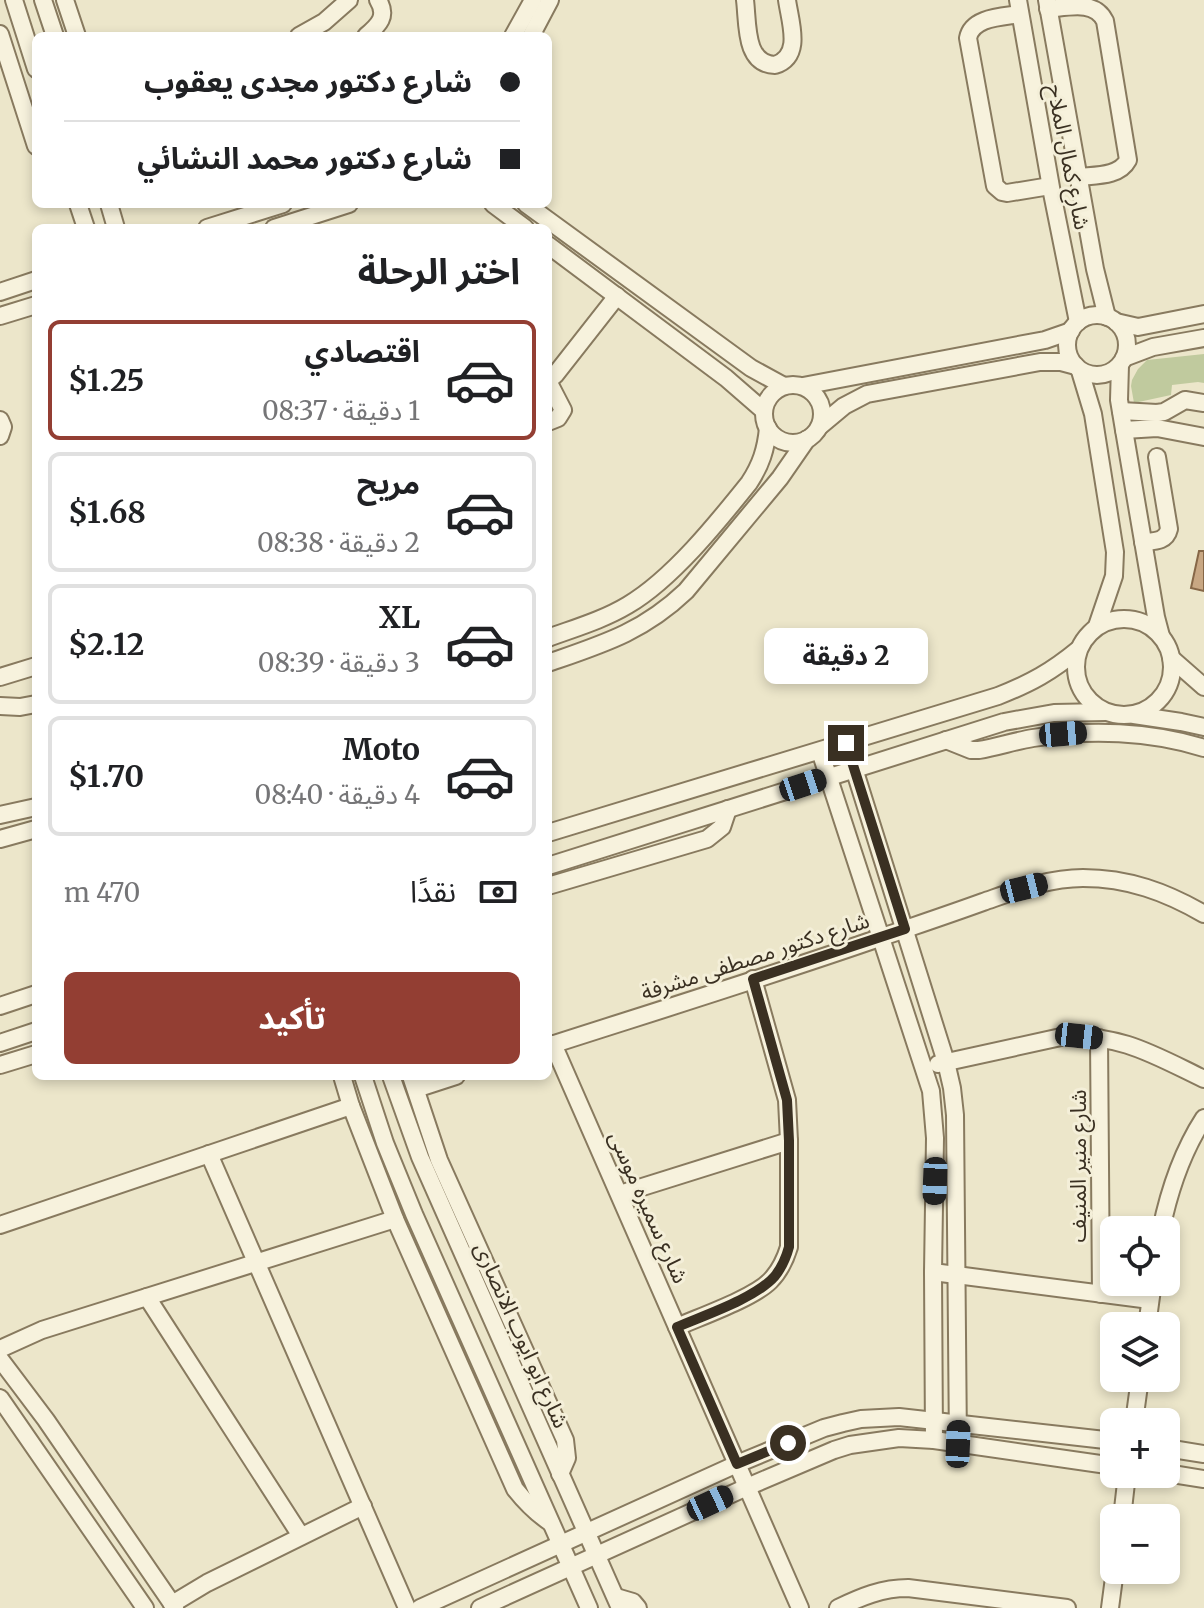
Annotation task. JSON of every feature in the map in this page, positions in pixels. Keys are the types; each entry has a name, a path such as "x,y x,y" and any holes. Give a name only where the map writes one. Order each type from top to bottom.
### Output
{"street":[{"path":"14,0 32,56"},
{"path":"43,0 54,32"},
{"path":"65,0 76,32"},
{"path":"306,32 324,22 349,0"},
{"path":"371,32 383,18 378,0"},
{"path":"515,32 533,0"},
{"path":"533,32 550,0"},
{"path":"745,0 752,51 761,62 775,65 788,58 793,45 787,0"},
{"path":"1048,5 1089,6 1100,11 1105,21 1128,160 1119,171 1078,177"},
{"name":"شارع كمال الملاح","path":"1048,5 1095,269 1111,320"},
{"path":"1019,7 975,24 968,38 995,186 1007,193 1050,186"},
{"name":"شارع كمال الملاح","path":"1019,7 1075,326"},
{"path":"0,34 32,134"},
{"path":"220,224 270,208"},
{"path":"286,224 336,208"},
{"path":"498,208 520,224"},
{"path":"531,208 751,368 784,386"},
{"path":"552,248 726,378 764,411"},
{"path":"0,292 32,281"},
{"path":"552,378 617,296"},
{"path":"0,316 32,306"},
{"path":"552,637 605,618 642,596 669,574 749,483 760,466 768,428 764,411 770,396 784,386 803,386 1045,340 1087,317 1097,315 1138,327 1204,314"},
{"path":"1111,320 1126,338 1119,390 1121,411 1156,617 1171,658 1171,680 1161,699 1133,715"},
{"path":"1075,326 1067,346 1078,368 1093,414 1115,552 1114,576 1097,626"},
{"path":"552,662 614,640 640,627 673,603 780,478 807,439 844,406 867,394 1040,362 1061,362 1093,375 1103,375 1122,361 1153,347 1200,341"},
{"path":"803,386 818,398 822,417 820,426"},
{"path":"552,389 563,410 552,420"},
{"path":"1121,411 1160,413 1189,400 1204,403"},
{"path":"1175,431 1177,404"},
{"path":"0,420 3,427 0,436"},
{"path":"1124,430 1149,427 1204,437"},
{"path":"768,428 774,435 790,443 807,439"},
{"path":"1143,542 1162,539 1169,529 1157,457"},
{"path":"1161,636 1150,627 1124,618 1097,626 1079,649 1076,661 1079,686 1094,705 1113,715 1133,715 1204,727"},
{"path":"552,832 1016,689 1055,669 1079,649"},
{"path":"1171,658 1204,687"},
{"path":"0,677 32,667"},
{"path":"0,706 32,705"},
{"path":"552,865 1030,716 1105,712"},
{"path":"946,740 979,750 1031,738 1101,733 1148,736 1204,748"},
{"path":"846,743 952,1088 955,1115 958,1444"},
{"path":"820,751 925,1067 935,1115 934,1440"},
{"path":"0,815 32,808"},
{"path":"552,885 707,839 722,827 728,809"},
{"path":"0,839 32,830"},
{"name":"شارع دكتور مصطفى مشرفة","path":"552,1045 1024,888 1054,881 1082,878 1116,880 1176,898 1204,914"},
{"path":"677,1327 768,1284 785,1261 789,1247 787,1100 753,979"},
{"path":"0,1006 32,995"},
{"path":"0,1043 32,1032"},
{"path":"925,1067 1061,1037 1079,1036 1116,1040 1135,1046 1204,1079"},
{"name":"شارع منير المنيف","path":"1099,1038 1100,1216"},
{"name":"شارع سميره موسى","path":"552,1047 620,1194 800,1608"},
{"path":"0,1065 32,1055"},
{"path":"343,1080 395,1219 515,1489 525,1503 552,1523"},
{"path":"364,1080 399,1179 589,1608"},
{"name":"شارع ابو ايوب الانصارى","path":"392,1080 420,1157 618,1602"},
{"path":"413,1082 444,1172 565,1440 567,1458 560,1474"},
{"path":"0,1225 351,1106"},
{"path":"1164,1216 1180,1163 1204,1118"},
{"path":"620,1194 789,1141"},
{"path":"209,1154 407,1608"},
{"path":"0,1349 42,1330 395,1219"},
{"path":"933,1272 1100,1294"},
{"path":"1117,1296 1150,1300"},
{"path":"1149,1312 1151,1296"},
{"path":"147,1297 301,1536"},
{"path":"0,1359 46,1420 173,1606 207,1583 363,1506"},
{"path":"0,1398 145,1608"},
{"path":"420,1608 737,1464 843,1423 899,1417 1100,1439"},
{"path":"480,1608 747,1487 850,1445 899,1438 934,1440 1100,1464"},
{"path":"1180,1450 1204,1454"},
{"path":"1180,1475 1204,1479"},
{"path":"1110,1608 1113,1584"},
{"path":"838,1608 892,1588 908,1588 971,1602 1067,1608"},
{"path":"618,1602 633,1602 638,1608"}],"green space":[{"path":"1204,354 1204,383 1172,385 1171,395 1134,403 1132,380 1147,360"}],"building":[{"path":"1199,551 1204,551 1204,591 1191,588"}],"route":[{"path":"788,1443 737,1464 677,1327 768,1284 785,1261 789,1247 787,1100 753,979 905,929 846,743"}]}
